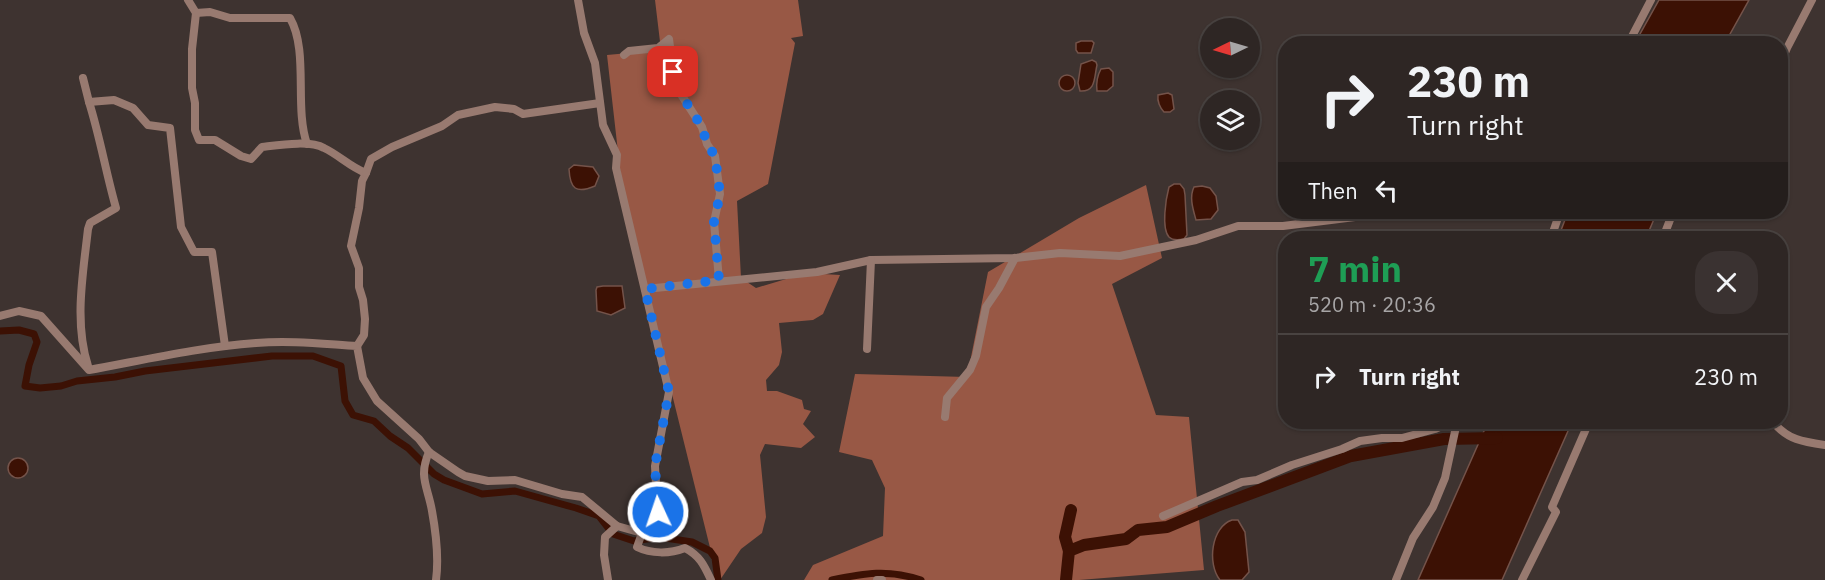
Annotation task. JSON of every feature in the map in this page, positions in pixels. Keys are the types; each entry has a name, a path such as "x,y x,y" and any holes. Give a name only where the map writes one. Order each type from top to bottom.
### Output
{"street":[{"path":"188,0 196,13 192,49 192,88 195,103 195,130 199,140 215,140 241,156 251,159 262,147 307,144 325,148 366,173"},
{"path":"578,0 584,33 595,63 603,125 617,155 616,168 669,392 655,466 658,522 642,532 637,547 646,551 658,550 672,553 685,548 701,559 711,580"},
{"path":"1632,36 1651,0"},
{"path":"1788,46 1812,0"},
{"path":"196,13 210,12 230,18 290,18 297,36 299,90 307,144"},
{"path":"624,55 628,51 658,48 669,39 675,85 702,127 707,144 715,156 720,194 714,222 719,280"},
{"path":"83,78 116,208 90,223 88,229 80,329 81,346 89,370"},
{"path":"89,102 114,100 133,108 148,125 170,129 181,227 194,252 212,252 225,346"},
{"path":"600,103 524,114 514,109 495,107 458,115 442,126 392,147 371,159 362,181 351,246 359,268 358,287 363,300 365,319 364,335 357,346 363,378 372,395 419,439 429,454 465,476 488,481 515,480 582,497 617,526 642,532"},
{"path":"645,289 817,272 871,260 1015,258 1060,253 1120,256 1196,240 1238,226 1283,225 1336,219"},
{"path":"945,417 947,398 970,370 976,357 986,307 1015,258"},
{"path":"867,349 871,260"},
{"path":"0,316 18,311 41,316 89,370"},
{"path":"89,370 225,346 258,343 296,342 357,346"},
{"path":"1164,516 1242,482 1257,480 1360,441 1402,438 1435,429"},
{"path":"1396,580 1413,538 1434,507 1445,478 1454,429"},
{"path":"1522,580 1556,512 1552,507 1586,429"},
{"path":"1779,429 1804,442 1825,445"},
{"path":"429,454 423,472 433,513 438,563 436,580"},
{"path":"608,580 604,555 605,537 617,526"},
{"path":"877,580 882,580"}],"shaded area":[{"path":"655,0 798,0 803,36 791,38 795,43 768,184 737,201 741,278 756,288 806,273 840,275 823,314 813,320 779,323 782,352 779,365 766,380 767,391 777,391 802,400 804,409 811,411 803,424 815,437 801,448 765,444 760,455 766,517 762,533 741,549 720,580 718,580 623,196 607,55 661,50"},
{"path":"1659,0 1749,0 1729,36 1639,36"},
{"path":"1081,41 1094,43 1091,53 1078,53 1076,43"},
{"path":"1092,60 1097,65 1092,87 1080,91 1078,83 1081,64"},
{"path":"1109,68 1113,72 1113,86 1107,91 1097,91 1097,80 1101,69"},
{"path":"1067,75 1073,77 1075,83 1073,89 1067,91 1061,89 1059,83 1061,77"},
{"path":"1168,93 1172,95 1174,109 1164,112 1159,104 1158,95"},
{"path":"574,165 593,167 599,176 595,186 583,190 575,188 569,169"},
{"path":"1180,184 1185,195 1187,235 1184,239 1178,240 1169,237 1165,227 1169,187"},
{"path":"1146,185 1162,258 1112,284 1156,415 1189,417 1204,570 1079,580 804,580 813,565 883,536 885,488 872,460 839,452 855,374 967,377 988,272 1079,218"},
{"path":"1194,187 1210,188 1216,196 1218,210 1211,219 1196,220 1192,195"},
{"path":"1565,219 1654,219 1649,231 1561,231"},
{"path":"622,286 625,308 611,315 597,311 596,290 597,287"},
{"path":"1485,429 1569,429 1502,580 1418,580"},
{"path":"14,458 22,458 28,464 28,472 22,478 14,478 8,472 8,464"},
{"path":"1232,520 1238,520 1245,532 1249,572 1242,580 1220,580 1213,565 1213,547 1219,530"}],"waterway":[{"path":"0,331 19,330 34,334 37,342 25,386 40,388 145,371 272,356 313,356 341,366 345,401 353,415 374,421 408,448 434,474 444,480 482,494 515,491 576,508 599,516 613,534 634,541 659,537 692,542 710,551 715,558 718,580"},
{"path":"1066,580 1069,551 1084,545 1126,539 1138,530 1167,527 1351,456 1444,439 1497,438"},
{"path":"1069,551 1065,537 1071,510"},
{"path":"832,580 876,573 898,574 921,580"}],"route":[{"path":"658,512 655,466 669,392 645,289 719,280 714,222 720,194 715,156 707,144 702,127 675,85 673,72"}]}
